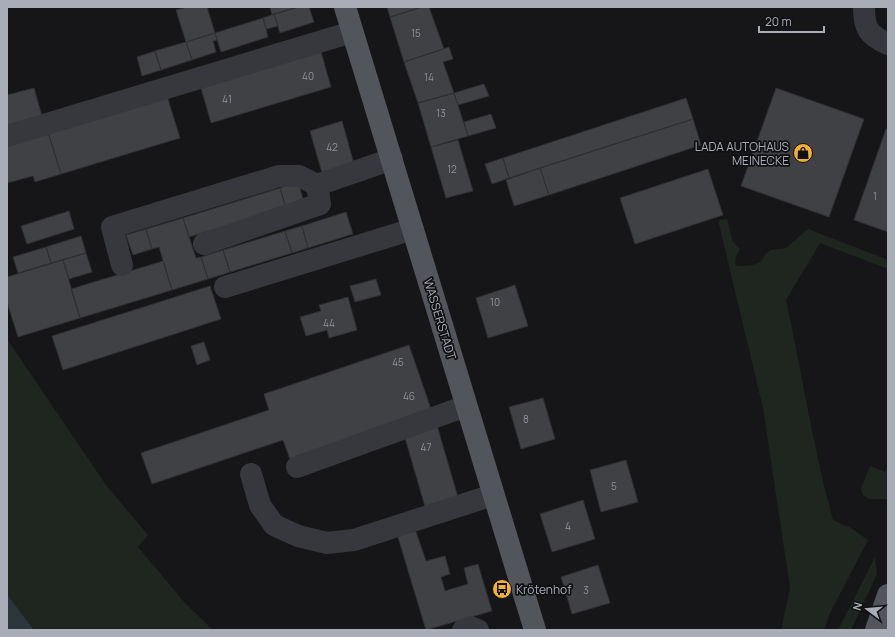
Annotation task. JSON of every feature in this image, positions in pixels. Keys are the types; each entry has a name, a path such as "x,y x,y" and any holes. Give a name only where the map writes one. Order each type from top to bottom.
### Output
{"main road":[{"name":"WASSERSTADT","path":"345,7 535,630"},
{"path":"876,630 888,595"}],"lane":[{"path":"864,7 864,22 870,34 888,44"},
{"path":"7,136 352,32"},
{"path":"122,265 112,227 279,176 299,176 317,185 392,159"},
{"path":"204,244 320,204 317,185"},
{"path":"225,287 413,228"},
{"path":"298,467 466,406"},
{"path":"251,474 260,505 274,525 298,536 327,543 354,540 493,495"},
{"path":"463,630 470,628 478,630"}],"shaded area":[{"path":"727,219 733,242 740,249 736,256 735,265 738,266 749,266 762,261 765,254 771,250 786,248 808,229 888,260 888,269 820,243 786,300 814,438 833,520 851,528 868,540 830,613 824,630 781,630 790,588 763,408 718,220"},
{"path":"7,339 106,485 148,535 138,547 185,603 213,630 34,630 7,594"},
{"path":"888,465 888,499 869,499 863,495 861,489 870,466 885,472"},
{"path":"875,557 877,574 851,630 838,630"},
{"path":"7,594 34,630 7,630"}],"building":[{"path":"188,7 207,7 215,33 186,42 176,10"},
{"path":"270,7 298,7 272,15"},
{"path":"298,7 309,7 314,22 280,33 274,14"},
{"path":"387,7 422,7 390,17"},
{"path":"422,7 429,7 444,49 404,62 390,17"},
{"path":"274,14 278,26 266,29 263,18"},
{"path":"263,18 268,37 221,52 215,33"},
{"path":"215,33 217,40 213,41 216,52 192,60 186,42"},
{"path":"186,42 192,60 161,70 155,51"},
{"path":"449,47 453,59 443,62 454,93 418,103 404,62"},
{"path":"155,51 161,70 142,76 137,57"},
{"path":"321,52 331,87 211,123 201,88"},
{"path":"484,84 489,96 458,105 454,93"},
{"path":"34,88 42,116 7,126 7,95"},
{"name":"LADA AUTOHAUS MEINECKE","path":"776,88 864,119 829,217 741,186"},
{"path":"454,93 468,136 431,147 418,103"},
{"path":"167,96 180,138 61,174 48,132"},
{"path":"686,98 693,119 509,178 503,158"},
{"path":"491,114 496,128 468,136 464,122"},
{"path":"693,119 701,145 549,195 540,168"},
{"path":"342,121 354,164 322,173 310,131"},
{"path":"886,129 888,130 888,232 854,220"},
{"path":"48,132 61,174 35,182 33,176 7,183 7,145"},
{"path":"458,140 473,191 446,198 431,147"},
{"path":"503,158 509,178 492,184 485,164"},
{"path":"540,168 549,195 514,206 506,180"},
{"path":"708,169 723,215 635,244 620,198"},
{"path":"298,182 303,199 285,205 280,188"},
{"path":"280,188 285,205 278,210 189,237 183,218"},
{"path":"69,211 74,229 27,244 21,226"},
{"path":"346,212 353,234 308,248 302,226"},
{"path":"183,218 196,258 201,257 208,279 172,290 159,247 152,249 146,229"},
{"path":"302,226 308,248 292,253 285,231"},
{"path":"146,229 152,249 133,255 126,235"},
{"path":"285,231 292,253 230,272 223,250"},
{"path":"81,236 86,253 51,263 46,247"},
{"path":"46,247 51,263 18,273 13,257"},
{"path":"223,250 230,272 208,279 201,257"},
{"path":"86,253 92,272 69,279 63,260"},
{"path":"63,260 80,318 18,337 7,302 7,277"},
{"path":"163,261 172,290 80,318 71,289"},
{"path":"376,279 381,295 355,302 350,286"},
{"path":"515,285 528,326 488,338 476,298"},
{"path":"210,286 221,319 63,370 52,336"},
{"path":"348,297 357,330 329,338 327,330 306,336 300,317 321,311 319,305"},
{"path":"204,342 210,360 197,365 191,346"},
{"path":"409,345 433,415 291,462 283,440 152,484 141,453 269,410 264,394"},
{"path":"543,398 555,439 521,449 509,407"},
{"path":"436,422 459,501 426,510 403,431"},
{"path":"626,460 638,502 601,512 590,470"},
{"path":"583,500 595,539 552,552 540,514"},
{"path":"415,529 426,561 445,556 450,574 441,577 445,591 468,584 464,568 478,564 492,611 426,630 397,534"},
{"path":"598,565 610,603 572,614 561,577"}],"place":[{"name":"LADA AUTOHAUS MEINECKE","path":"803,153"},
{"name":"Krötenhof","path":"502,589"}]}
